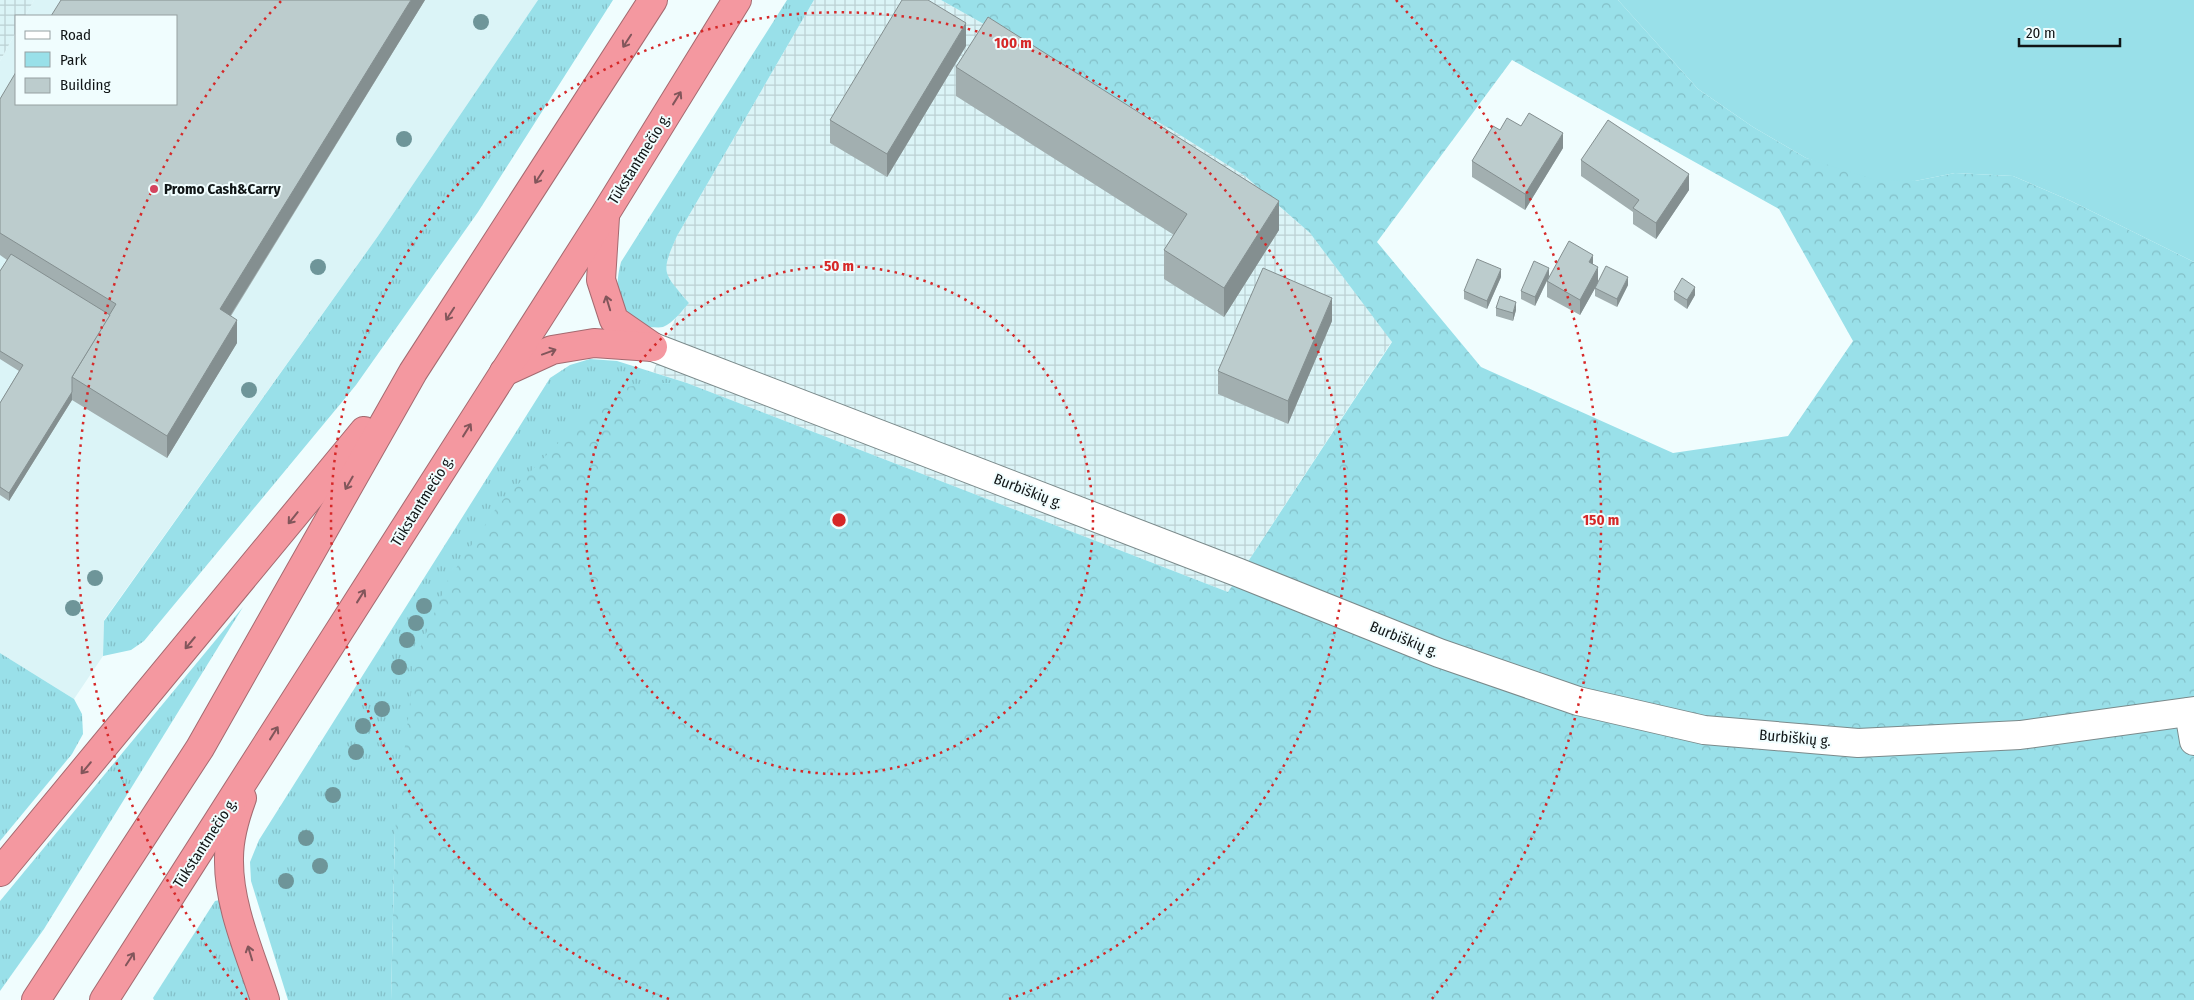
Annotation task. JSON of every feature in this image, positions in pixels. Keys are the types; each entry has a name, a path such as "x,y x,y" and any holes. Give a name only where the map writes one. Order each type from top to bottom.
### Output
{"highway":[{"path":"36,1000 200,748 413,372 653,0"},
{"name":"Tūkstantmečio g.","path":"104,1000 605,214 737,0"},
{"path":"605,214 601,280 614,320 653,347"},
{"path":"504,372 552,350 594,343 653,347"},
{"path":"0,872 413,372"},
{"path":"252,768 235,819 229,858 231,888 265,1000"}],"street":[{"name":"Burbiškių g.","path":"653,347 1218,565 1439,653 1578,701 1704,730 1858,743 2020,735 2192,712"},
{"path":"2192,712 2194,741"}],"shaded area":[{"path":"0,0 34,0 26,15 15,15 15,34 0,61"},
{"path":"34,0 538,0 378,236 104,620 103,656 74,699 0,653 0,61 15,34 15,105 178,105 178,15 26,15"},
{"path":"814,0 941,0 1172,130 1245,176 1310,233 1392,341 1228,592 687,383 653,372 675,319 689,303 667,278 665,262 677,236"}],"green space":[{"path":"538,0 613,0 478,212 356,385 144,641 131,650 103,656 104,621 378,236"},
{"path":"787,0 814,0 677,236 668,258 666,266 669,278 689,303 674,320 663,327 637,325 629,320 623,312 620,303 618,282 621,262"},
{"path":"941,0 1618,0 1698,89 1753,127 1806,158 1915,181 1955,173 2013,176 2071,201 2194,262 2194,1000 391,1000 395,831 415,660 448,580 499,504 597,403 623,388 647,383 687,383 1228,592 1392,342 1310,233 1245,176 1172,130","holes":["1512,60 1779,209 1853,341 1788,436 1673,453 1481,367 1377,242"]},
{"path":"1618,0 2194,0 2194,262 2071,201 2013,176 1955,173 1915,181 1876,180 1806,158 1753,127 1698,89"},
{"path":"590,359 617,361 687,383 647,383 395,831 391,1000 288,1000 251,881 250,862 259,840 550,378 570,365"},
{"path":"243,607 44,929 0,991 0,901"},
{"path":"0,653 74,699 82,714 83,734 72,754 0,841"},
{"path":"220,900 254,1000 154,1000 153,998 215,901"}],"building":[{"name":"Promo Cash&Carry","path":"61,0 411,0 220,309 237,320 167,436 72,377 116,304 0,233 0,99 15,74 15,105 178,105 178,15 52,15"},
{"path":"902,0 928,0 966,23 887,154 830,120"},
{"path":"988,17 1279,201 1224,288 1164,250 1187,214 956,67"},
{"path":"1529,113 1563,133 1525,194 1472,161 1493,126 1500,130 1507,118 1521,126"},
{"path":"1608,120 1689,174 1656,223 1633,208 1639,200 1581,160"},
{"path":"1569,241 1593,255 1589,262 1598,267 1580,300 1547,281"},
{"path":"11,254 110,315 72,377 72,392 9,493 0,487 0,403 23,365 0,351 0,271"},
{"path":"1477,259 1501,269 1487,301 1464,291"},
{"path":"1534,261 1549,268 1535,297 1521,291"},
{"path":"1606,266 1628,277 1617,299 1595,288"},
{"path":"1263,268 1332,298 1288,401 1218,371"},
{"path":"1682,278 1695,287 1687,300 1674,292"},
{"path":"1500,296 1516,302 1513,313 1496,308"}],"place":[{"name":"Promo Cash&Carry","path":"154,189"}]}
